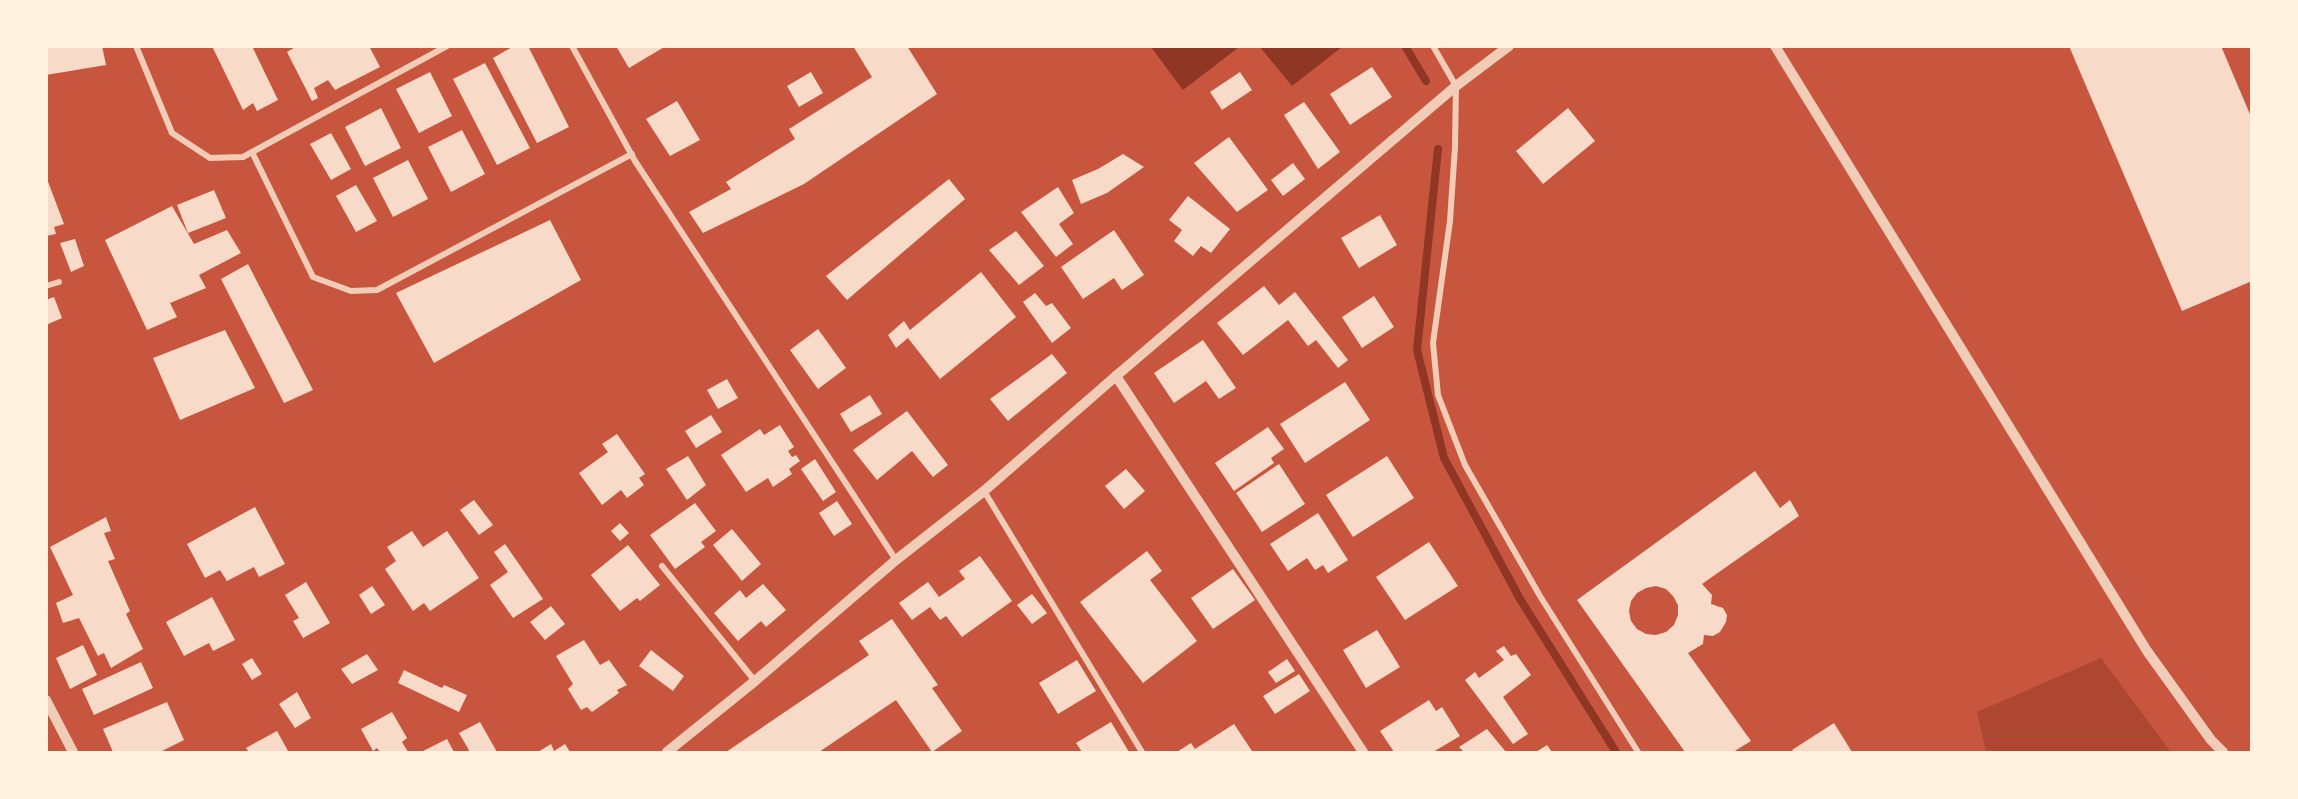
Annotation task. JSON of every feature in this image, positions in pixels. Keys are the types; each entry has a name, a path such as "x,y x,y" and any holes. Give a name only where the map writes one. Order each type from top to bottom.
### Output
{"street":[{"path":"136,46 172,133 210,158 243,157 447,46"},
{"path":"572,46 632,154 896,560"},
{"path":"1432,46 1456,86 1450,221 1433,343 1438,395 1465,465 1540,596 1638,753"},
{"path":"667,753 896,560 984,491 1456,86 1509,46"},
{"path":"1775,46 2148,651 2211,740 2223,753"},
{"path":"252,152 313,277 351,291 377,290 632,154"},
{"path":"46,286 59,282"},
{"path":"1116,376 1363,753"},
{"path":"984,491 1142,753"},
{"path":"662,566 755,681"},
{"path":"46,700 73,753"}],"shaded area":[{"path":"1151,47 1239,47 1183,90"},
{"path":"1260,47 1342,47 1292,86"},
{"path":"2101,658 2171,752 1986,752 1977,712"}],"building":[{"path":"46,46 102,46 106,65 46,75"},
{"path":"212,46 252,46 278,100 257,111 253,103 243,110"},
{"path":"297,46 369,46 380,67 335,90 328,80 314,88 318,98 312,101 287,52"},
{"path":"514,46 528,46 569,127 537,143 493,58"},
{"path":"616,46 666,46 629,68"},
{"path":"853,46 907,46 937,94 804,184 703,233 689,212 731,189 726,182 795,139 789,129 872,77"},
{"path":"2069,46 2221,46 2252,119 2252,281 2182,311"},
{"path":"485,63 530,148 497,165 453,79"},
{"path":"1372,67 1392,97 1350,125 1330,94"},
{"path":"430,72 452,116 419,133 396,89"},
{"path":"811,72 823,93 799,107 787,86"},
{"path":"1240,72 1252,90 1222,110 1210,92"},
{"path":"677,101 700,140 670,156 646,119"},
{"path":"1304,102 1340,152 1318,169 1284,115"},
{"path":"381,108 401,148 365,166 345,127"},
{"path":"1568,108 1595,141 1543,184 1516,151"},
{"path":"462,130 485,174 451,192 428,147"},
{"path":"331,133 351,169 331,180 310,144"},
{"path":"1229,137 1268,190 1237,212 1194,163"},
{"path":"1123,154 1144,167 1107,193 1081,204 1072,180 1098,169"},
{"path":"408,160 428,199 393,217 373,178"},
{"path":"1293,163 1305,179 1283,196 1271,180"},
{"path":"47,179 64,224 54,227 56,234 46,236"},
{"path":"949,179 965,199 847,300 826,276"},
{"path":"356,185 377,221 356,232 336,196"},
{"path":"1058,187 1074,213 1059,224 1073,244 1056,257 1021,212"},
{"path":"214,190 226,218 188,233 177,205"},
{"path":"1188,196 1230,229 1211,253 1201,246 1193,256 1174,241 1182,230 1169,220"},
{"path":"172,206 194,244 227,230 241,253 199,275 206,288 170,303 177,317 147,330 105,240"},
{"path":"1380,215 1397,245 1359,268 1341,238"},
{"path":"550,220 581,280 434,363 396,293"},
{"path":"1114,230 1144,275 1122,290 1114,278 1083,299 1061,267"},
{"path":"1016,231 1044,266 1019,285 989,250"},
{"path":"75,239 84,266 71,272 60,243"},
{"path":"248,264 313,390 284,403 221,279"},
{"path":"981,272 1016,317 940,379 908,338 896,348 888,335 904,321 910,330"},
{"path":"1264,286 1279,305 1295,292 1348,360 1338,368 1316,340 1308,346 1288,320 1243,355 1217,323"},
{"path":"1035,293 1046,306 1052,303 1071,328 1052,343 1023,302"},
{"path":"1374,296 1394,327 1362,348 1342,317"},
{"path":"54,297 62,318 46,325 46,300"},
{"path":"818,329 846,368 818,389 790,350"},
{"path":"225,330 255,388 180,420 153,358"},
{"path":"1203,340 1236,388 1219,399 1206,381 1174,403 1154,373"},
{"path":"1052,354 1067,373 1008,421 990,399"},
{"path":"727,379 738,398 718,409 707,390"},
{"path":"1345,382 1370,420 1305,463 1280,424"},
{"path":"870,395 882,414 851,432 840,414"},
{"path":"907,411 948,465 933,477 912,451 877,480 853,450"},
{"path":"711,415 722,432 696,448 685,431"},
{"path":"780,425 794,447 788,451 792,457 796,455 800,461 789,469 792,474 773,487 768,478 746,492 721,455 760,429 764,435"},
{"path":"1268,427 1284,449 1271,458 1274,463 1234,491 1215,463"},
{"path":"617,434 645,474 639,478 644,485 627,498 621,490 602,505 579,473 608,452 602,444"},
{"path":"688,456 706,485 687,500 666,469"},
{"path":"1387,456 1414,498 1353,537 1326,495"},
{"path":"815,459 836,492 823,501 801,469"},
{"path":"1279,464 1305,504 1262,532 1236,493"},
{"path":"1126,469 1145,491 1124,509 1105,486"},
{"path":"1755,471 1780,508 1790,500 1799,516 1702,584 1712,595 1711,604 1723,608 1727,615 1726,622 1720,632 1713,636 1704,635 1703,644 1688,653 1751,741 1733,752 1685,752 1577,600","holes":["1656,586 1666,589 1678,605 1678,615 1674,625 1666,632 1656,635 1646,634 1637,629 1631,621 1629,611 1631,601 1637,593 1646,588"]},
{"path":"474,500 493,525 479,535 460,510"},
{"path":"837,501 852,524 834,536 819,513"},
{"path":"695,503 716,531 701,542 705,547 675,569 650,535"},
{"path":"255,507 285,564 259,577 254,567 227,581 220,570 205,578 187,544"},
{"path":"1318,513 1348,560 1328,573 1323,565 1315,570 1307,558 1288,571 1270,544"},
{"path":"106,517 111,531 104,533 115,559 108,561 130,611 126,614 143,649 111,668 104,653 98,656 79,618 63,623 56,603 73,595 50,547"},
{"path":"620,523 629,533 620,541 611,531"},
{"path":"732,529 761,564 742,581 713,545"},
{"path":"412,531 423,547 447,531 479,578 430,611 424,603 413,611 385,569 396,561 387,547"},
{"path":"1429,542 1458,586 1405,620 1376,577"},
{"path":"505,544 543,599 513,618 490,585 508,572 494,552"},
{"path":"628,545 660,585 640,601 637,598 620,611 591,575"},
{"path":"1147,551 1162,571 1150,580 1197,641 1143,683 1080,602"},
{"path":"980,556 1012,601 962,637 946,616 940,620 930,607 912,620 899,603 928,582 939,597 965,579 959,571"},
{"path":"1233,569 1255,600 1213,629 1191,598"},
{"path":"306,582 330,623 303,638 293,621 299,618 285,595"},
{"path":"763,584 786,610 766,627 761,621 738,641 714,613 740,590 746,598"},
{"path":"372,586 385,605 371,614 359,595"},
{"path":"1032,594 1047,613 1032,624 1017,605"},
{"path":"212,597 235,640 213,651 209,643 184,656 166,622"},
{"path":"551,606 565,624 545,640 530,622"},
{"path":"892,619 938,685 932,688 962,731 932,752 896,700 819,752 726,752 869,655 859,641"},
{"path":"1377,630 1400,667 1366,688 1343,650"},
{"path":"584,640 600,665 609,660 627,685 617,690 619,693 592,712 587,707 581,710 568,689 573,684 556,656"},
{"path":"83,645 97,675 70,689 56,658"},
{"path":"1504,646 1511,656 1516,654 1531,675 1503,697 1528,734 1513,744 1465,680 1475,672 1479,678 1504,660 1496,651"},
{"path":"651,650 684,676 673,691 639,666"},
{"path":"367,654 378,670 352,684 341,669"},
{"path":"252,658 262,674 252,680 242,664"},
{"path":"1287,659 1295,671 1276,683 1268,672"},
{"path":"1077,660 1096,691 1058,714 1039,683"},
{"path":"141,662 153,688 94,715 82,689"},
{"path":"404,670 442,688 444,685 467,695 459,712 398,683"},
{"path":"1299,674 1310,691 1275,714 1263,696"},
{"path":"297,692 311,718 295,728 279,704"},
{"path":"1429,700 1436,711 1442,707 1460,736 1433,752 1394,752 1380,731"},
{"path":"167,702 184,740 160,752 113,752 103,729"},
{"path":"392,712 407,738 402,742 408,752 380,752 377,748 373,751 361,729"},
{"path":"480,722 497,752 470,752 459,733"},
{"path":"1111,722 1129,752 1082,752 1076,743"},
{"path":"1834,723 1852,752 1794,752 1792,750"},
{"path":"1234,724 1252,751 1177,752 1191,743 1195,749"},
{"path":"1487,729 1506,752 1464,752 1459,747"},
{"path":"277,731 288,751 249,752 246,748"},
{"path":"447,739 454,752 421,752"},
{"path":"551,744 554,751 565,744 570,752 538,752"},
{"path":"1547,745 1552,752 1536,752"}],"waterway":[{"path":"1405,46 1426,81"},
{"path":"1438,149 1417,350 1444,458 1520,599 1616,752"}]}
